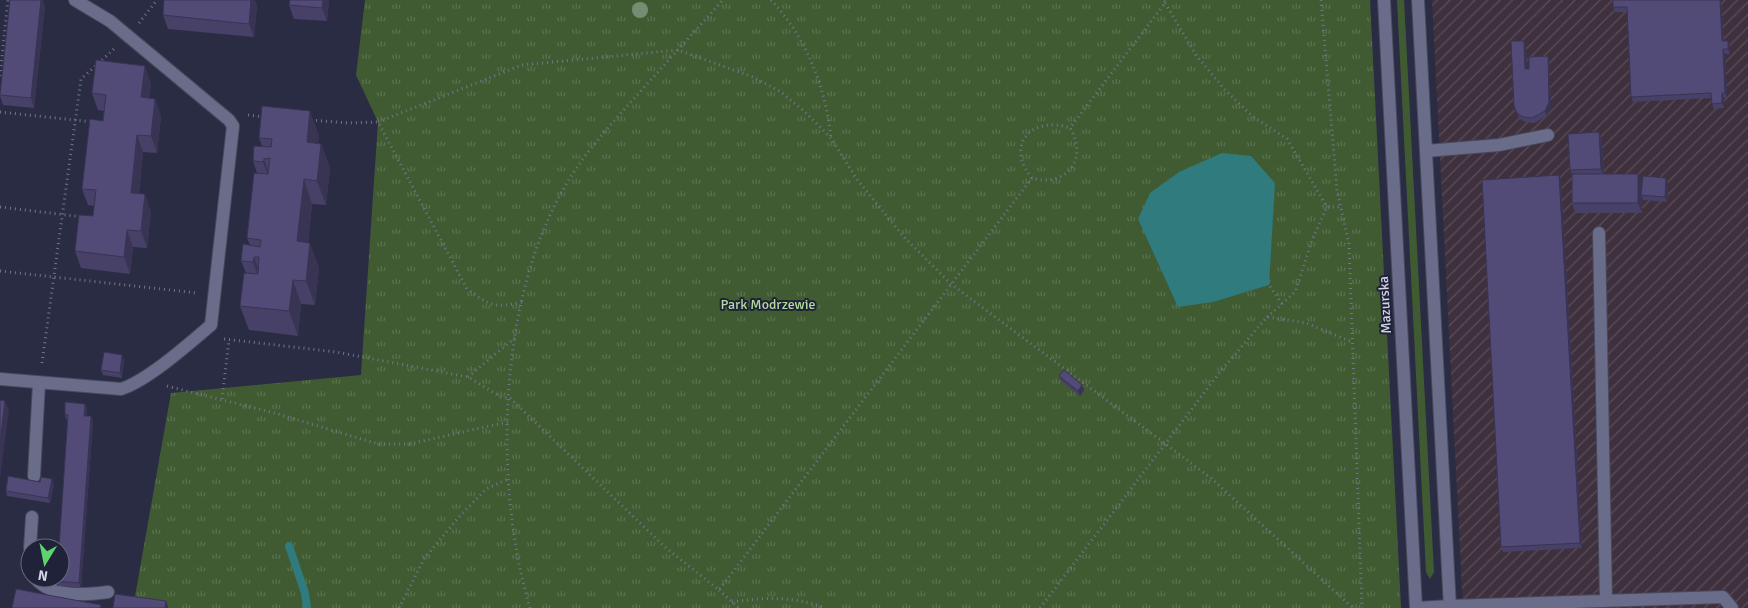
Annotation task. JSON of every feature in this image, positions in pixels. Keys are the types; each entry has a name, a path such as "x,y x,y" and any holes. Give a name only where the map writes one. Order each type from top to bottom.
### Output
{"main road":[{"path":"0,379 121,389 131,386 147,375 211,325 234,131 231,122 110,21 75,0"},
{"name":"Mazurska","path":"1384,0 1417,608"},
{"path":"1418,0 1450,607"},
{"path":"1426,152 1499,145 1548,135"},
{"path":"1599,233 1606,601"},
{"path":"34,476 39,383"},
{"path":"31,538 32,517"},
{"path":"47,588 87,594 108,592"},
{"path":"1417,608 1723,596 1732,608"}],"path":[{"path":"0,76 8,0"},
{"path":"39,383 80,80 128,36 157,0"},
{"path":"530,608 519,571 508,479 508,422 516,337 522,302 536,247 546,222 585,156 723,0"},
{"path":"771,0 801,38 829,119 831,138"},
{"path":"1321,0 1337,190 1349,244 1362,608"},
{"path":"1070,128 1165,1 1196,54 1225,90 1252,116 1287,139 1327,207"},
{"path":"309,120 348,123 378,122 522,66 678,50 753,77 781,92 831,138 856,178 903,236 951,284 1211,478 1354,608"},
{"path":"0,112 102,123"},
{"path":"221,113 270,117"},
{"path":"378,122 467,288 486,303 500,307 522,302"},
{"path":"1059,124 1070,128 1076,143 1076,155 1073,166 1066,176 1054,181 1044,182 1032,178 1021,159 1020,146 1027,134 1040,126 1059,124"},
{"path":"719,590 1032,178"},
{"path":"0,207 91,218"},
{"path":"1327,207 1341,207"},
{"path":"1040,608 1220,372 1267,317 1295,292 1313,238 1327,207"},
{"path":"0,271 214,296"},
{"path":"1269,285 1282,304"},
{"path":"1267,317 1306,323 1352,342"},
{"path":"201,333 229,340 336,352 468,376 501,397 510,398 665,547 739,608"},
{"path":"468,376 516,337"},
{"path":"222,399 229,340"},
{"path":"147,375 161,384 222,399 378,444 409,444 508,422"},
{"path":"399,608 424,559 452,525 486,489 508,479"},
{"path":"732,602 766,597 792,598 825,608"}],"shaded area":[{"path":"1432,0 1748,0 1748,608 1463,608"},
{"path":"1222,153 1251,156 1275,183 1269,285 1213,302 1178,307 1138,219 1150,193 1179,172"}],"green space":[{"name":"Park Modrzewie","path":"365,0 1370,0 1401,608 168,608 168,606 134,602 171,393 361,375 378,122 356,75"},
{"path":"1397,0 1404,0 1434,572 1430,579 1426,572"}],"building":[{"path":"10,0 41,0 31,98 0,95"},
{"path":"164,0 251,0 249,24 163,15"},
{"path":"290,0 323,0 322,8 289,5"},
{"path":"1613,0 1720,0 1722,41 1728,41 1728,49 1723,49 1725,93 1722,93 1722,103 1712,104 1711,93 1631,97 1627,7 1613,7"},
{"path":"1511,41 1524,41 1525,69 1529,69 1529,57 1548,56 1549,102 1545,111 1532,118 1523,117 1517,113 1514,106"},
{"path":"96,60 145,66 141,97 155,99 151,136 137,135 131,193 145,194 141,231 127,230 124,257 75,251 79,215 93,216 96,190 82,189 90,119 103,121 106,95 92,93"},
{"path":"262,106 310,111 307,142 321,144 317,181 304,179 297,241 310,243 306,281 293,280 289,311 240,306 244,273 258,274 259,257 254,257 253,262 241,261 243,244 260,247 261,240 247,238 254,173 268,174 270,158 264,159 263,162 253,161 254,146 271,147 272,139 259,138"},
{"path":"1599,132 1601,169 1570,170 1568,134"},
{"path":"1572,174 1638,174 1638,203 1572,203"},
{"path":"1559,175 1580,543 1501,547 1482,180"},
{"path":"1643,176 1666,178 1665,197 1641,195"},
{"path":"104,352 122,355 120,373 101,370"},
{"path":"1064,370 1082,385 1078,391 1059,376"},
{"path":"0,400 5,401 0,442"},
{"path":"65,402 85,404 84,416 91,416 79,583 70,582 70,538 60,538 68,415 65,414"},
{"path":"8,476 40,482 41,477 52,479 48,498 6,491"},
{"path":"16,589 101,605 100,608 12,608"},
{"path":"115,594 166,601 165,608 113,608"}],"waterway":[{"path":"289,546 305,593 307,608"}]}
